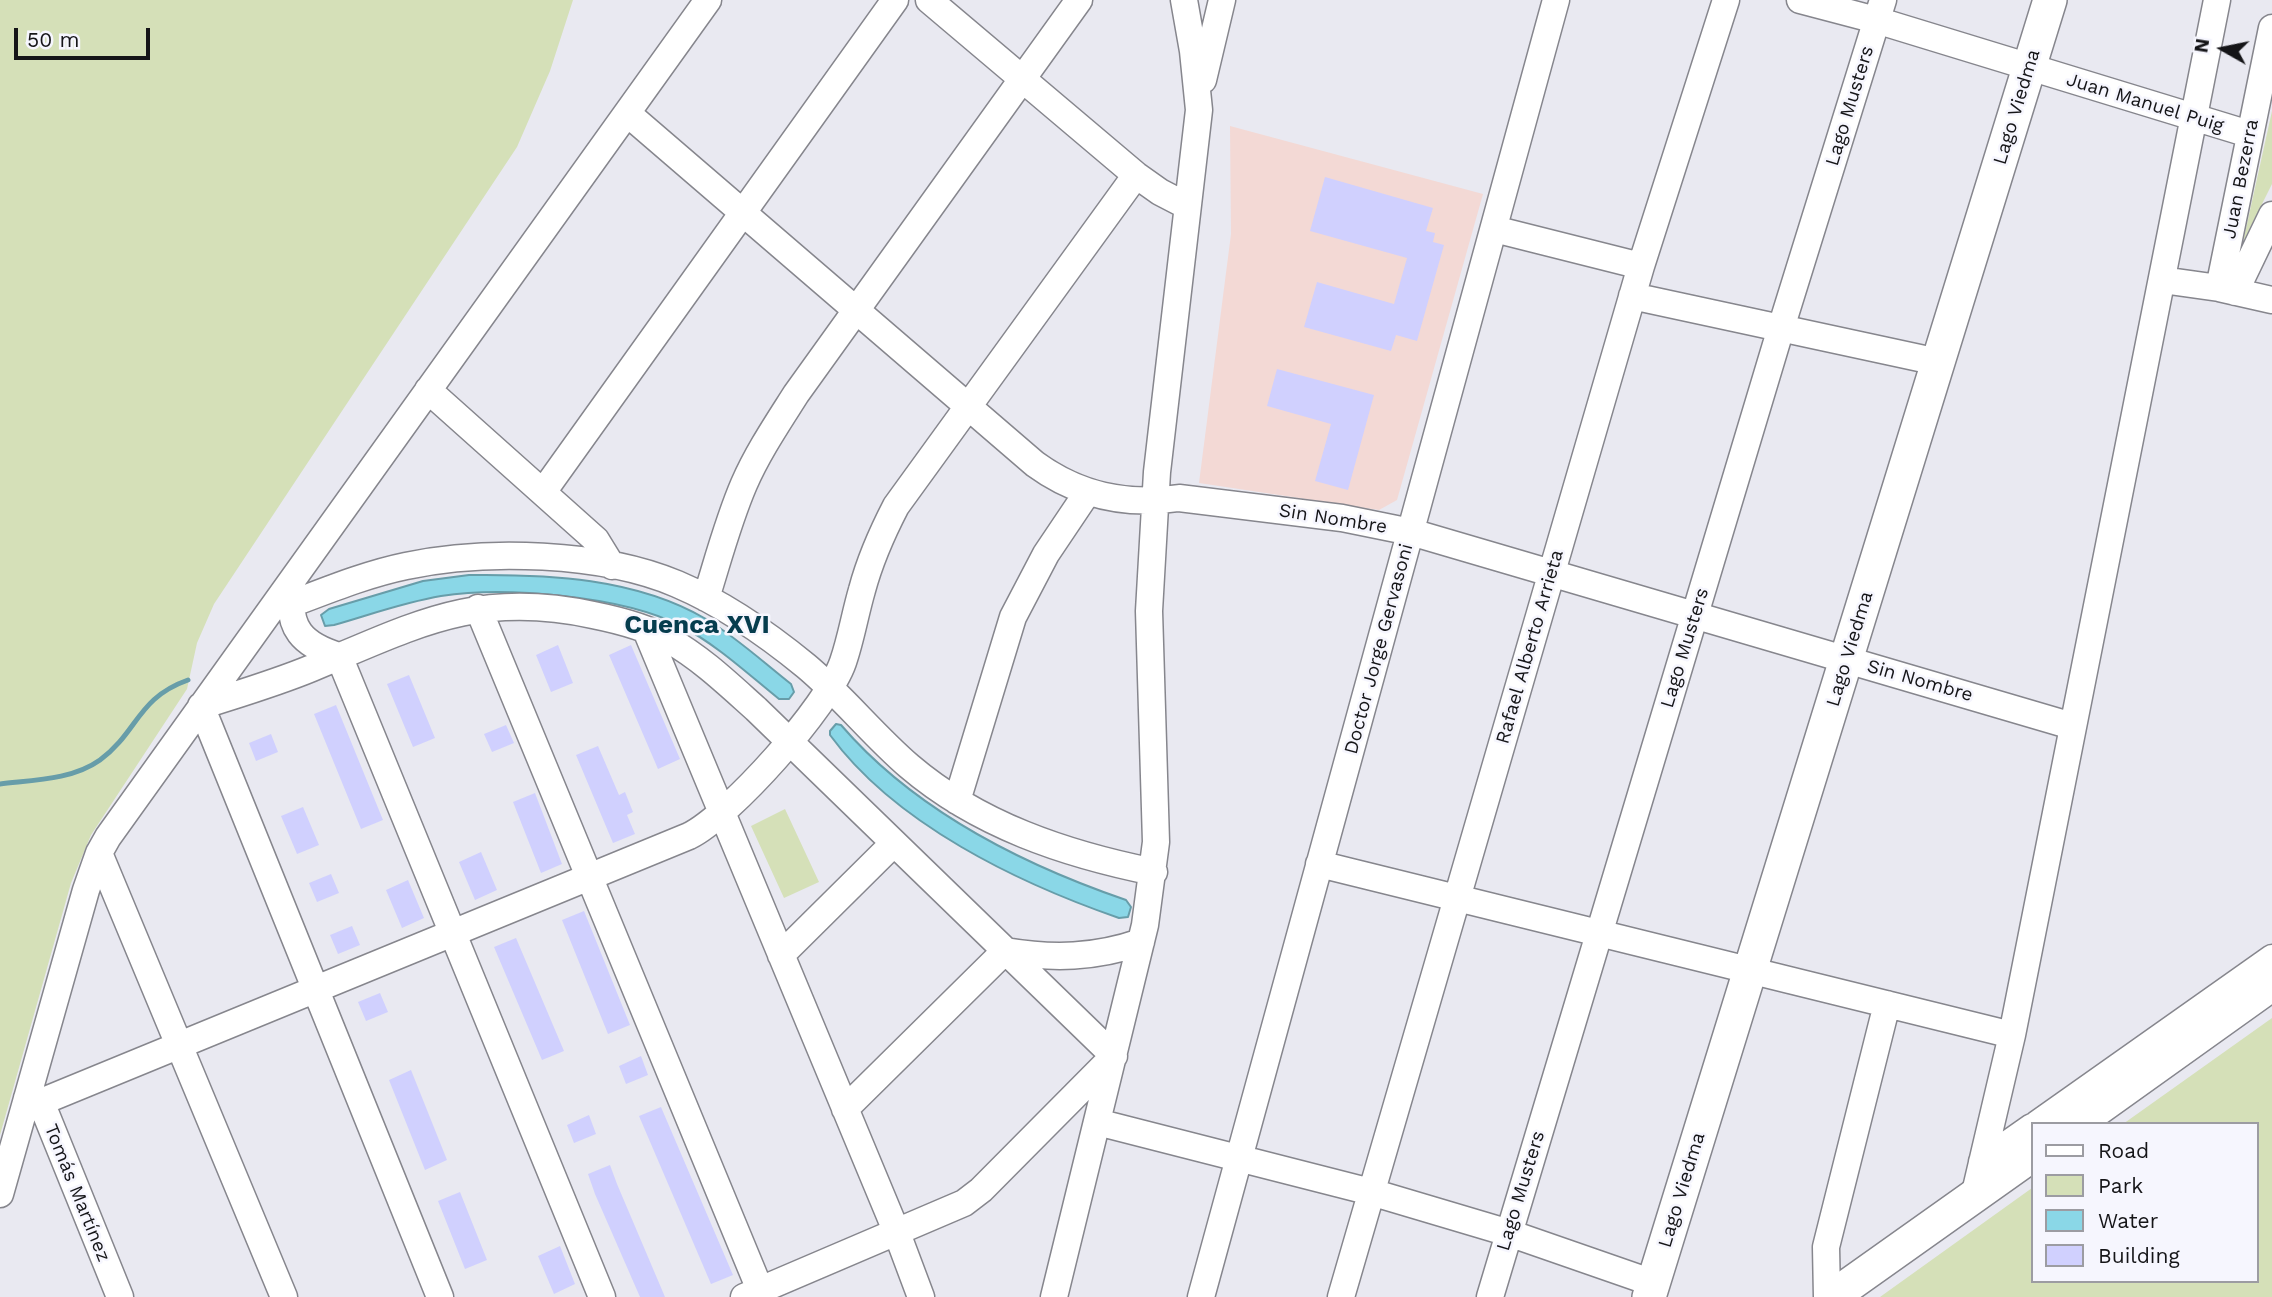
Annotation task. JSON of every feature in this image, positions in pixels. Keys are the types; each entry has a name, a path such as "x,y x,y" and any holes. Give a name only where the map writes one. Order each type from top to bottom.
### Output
{"main road":[{"name":"Lago Viedma","path":"1651,1290 2050,0"},
{"path":"2079,1122 2272,984"},
{"path":"1829,1297 2030,1156"}],"street":[{"path":"0,1194 34,1100 86,890 99,853 119,820 708,0"},
{"path":"543,492 895,0"},
{"path":"929,0 1136,174 1160,192 1187,206"},
{"path":"706,598 733,513 758,455 796,394 1079,0"},
{"path":"1184,0 1199,110"},
{"path":"1054,1297 1141,942 1154,872 1157,812 1149,611 1159,440 1199,110 1222,0"},
{"name":"Doctor Jorge Gervasoni","path":"1201,1297 1556,0"},
{"name":"Rafael Alberto Arrieta","path":"1341,1297 1632,296 1726,0"},
{"name":"Juan Manuel Puig","path":"1800,0 1879,10 2029,68 2249,134"},
{"path":"1974,1196 2012,1035 2217,0"},
{"name":"Lago Musters","path":"1490,1297 1879,10"},
{"name":"Juan Bezerra","path":"2227,290 2249,134 2272,32"},
{"name":"Sin Nombre","path":"627,113 1051,476 1087,493 1155,502 1179,498 1342,517 1410,532 2072,726"},
{"path":"34,1100 179,1045 689,836 722,813 789,741 830,688 843,663 865,579 882,533 907,490 1136,174"},
{"path":"2227,290 2272,215"},
{"path":"1494,229 1641,266"},
{"path":"2162,280 2272,300"},
{"path":"1632,296 1938,362"},
{"path":"428,390 596,540 612,566"},
{"path":"957,801 1013,617 1046,554 1087,493"},
{"path":"290,604 393,569 434,561 506,556 612,566 645,572 706,598 761,631 830,688 907,764 957,801 1013,830 1053,846 1102,861 1154,872"},
{"path":"296,573 290,604 292,617 305,639 315,647 339,656 602,1297"},
{"path":"201,706 286,679 419,623 478,608 539,606 610,618 646,630 667,639 697,658 789,741 1114,1056"},
{"path":"478,608 756,1295 945,1212 981,1190 1114,1056"},
{"path":"646,630 897,1233 921,1297"},
{"path":"201,706 440,1297"},
{"path":"781,955 894,843"},
{"path":"99,853 284,1297"},
{"path":"1319,864 2012,1035"},
{"path":"1005,951 1077,957 1141,942"},
{"path":"845,1110 1005,951"},
{"path":"2040,1122 2272,958"},
{"path":"1829,1297 1826,1247 1887,1004"},
{"name":"Tomás Martínez","path":"34,1100 120,1297"},
{"path":"1097,1122 1371,1192 1508,1233 1651,1290"},
{"path":"1982,1162 2030,1128"}],"shaded area":[{"path":"1230,126 1483,194 1397,500 1379,510 1199,483 1231,234"}],"green space":[{"path":"0,0 573,0 550,71 517,147 214,604 197,643 187,689 91,835 71,883 0,1135"},
{"path":"2272,111 2272,184 2243,242"},
{"path":"785,809 819,882 784,898 751,826"},
{"path":"2272,1018 2272,1297 1880,1297 2030,1189 2030,1283 2258,1283 2258,1122 2126,1122"}],"water":[{"path":"469,575 591,581 651,595 679,605 706,619 739,642 791,684 794,692 789,699 779,699 720,651 681,626 628,607 597,601 530,593 468,593 414,602 334,625 325,626 321,615 329,609 423,581"},
{"path":"836,724 841,725 870,756 902,784 936,809 972,831 1048,870 1126,900 1131,907 1128,917 1119,918 1040,887 961,847 923,823 857,767 830,735"}],"building":[{"path":"1325,177 1433,208 1426,231 1435,233 1433,242 1444,245 1417,341 1396,335 1391,351 1304,327 1317,282 1394,304 1407,258 1310,231"},
{"path":"1277,369 1374,395 1348,490 1315,481 1331,424 1267,406"},
{"path":"558,645 573,683 551,692 536,655"},
{"path":"631,645 680,759 658,769 609,655"},
{"path":"409,675 435,738 413,747 387,684"},
{"path":"336,705 383,820 361,829 314,714"},
{"path":"506,725 514,743 492,752 484,734"},
{"path":"271,734 278,752 256,761 249,743"},
{"path":"598,746 619,795 625,792 633,812 627,815 635,834 613,843 576,755"},
{"path":"535,793 562,864 541,873 513,802"},
{"path":"303,807 319,845 297,854 281,816"},
{"path":"481,852 497,890 475,900 459,862"},
{"path":"331,874 339,893 317,902 309,883"},
{"path":"408,880 424,918 402,928 386,890"},
{"path":"584,911 630,1025 608,1034 562,920"},
{"path":"352,926 360,945 338,954 330,935"},
{"path":"516,938 564,1051 542,1060 494,947"},
{"path":"380,993 388,1012 366,1021 358,1002"},
{"path":"641,1056 648,1075 626,1084 619,1066"},
{"path":"411,1070 447,1160 425,1170 389,1080"},
{"path":"661,1107 733,1275 711,1284 639,1116"},
{"path":"589,1115 596,1134 574,1143 567,1125"},
{"path":"610,1165 665,1297 640,1297 595,1194 588,1174"},
{"path":"460,1192 487,1260 465,1269 438,1201"},
{"path":"560,1246 575,1284 554,1294 538,1256"}],"waterway":[{"path":"0,784 52,778 89,767 113,749 158,696 188,680"}],"district":[{"name":"Cuenca XVI","path":"697,625"}]}
